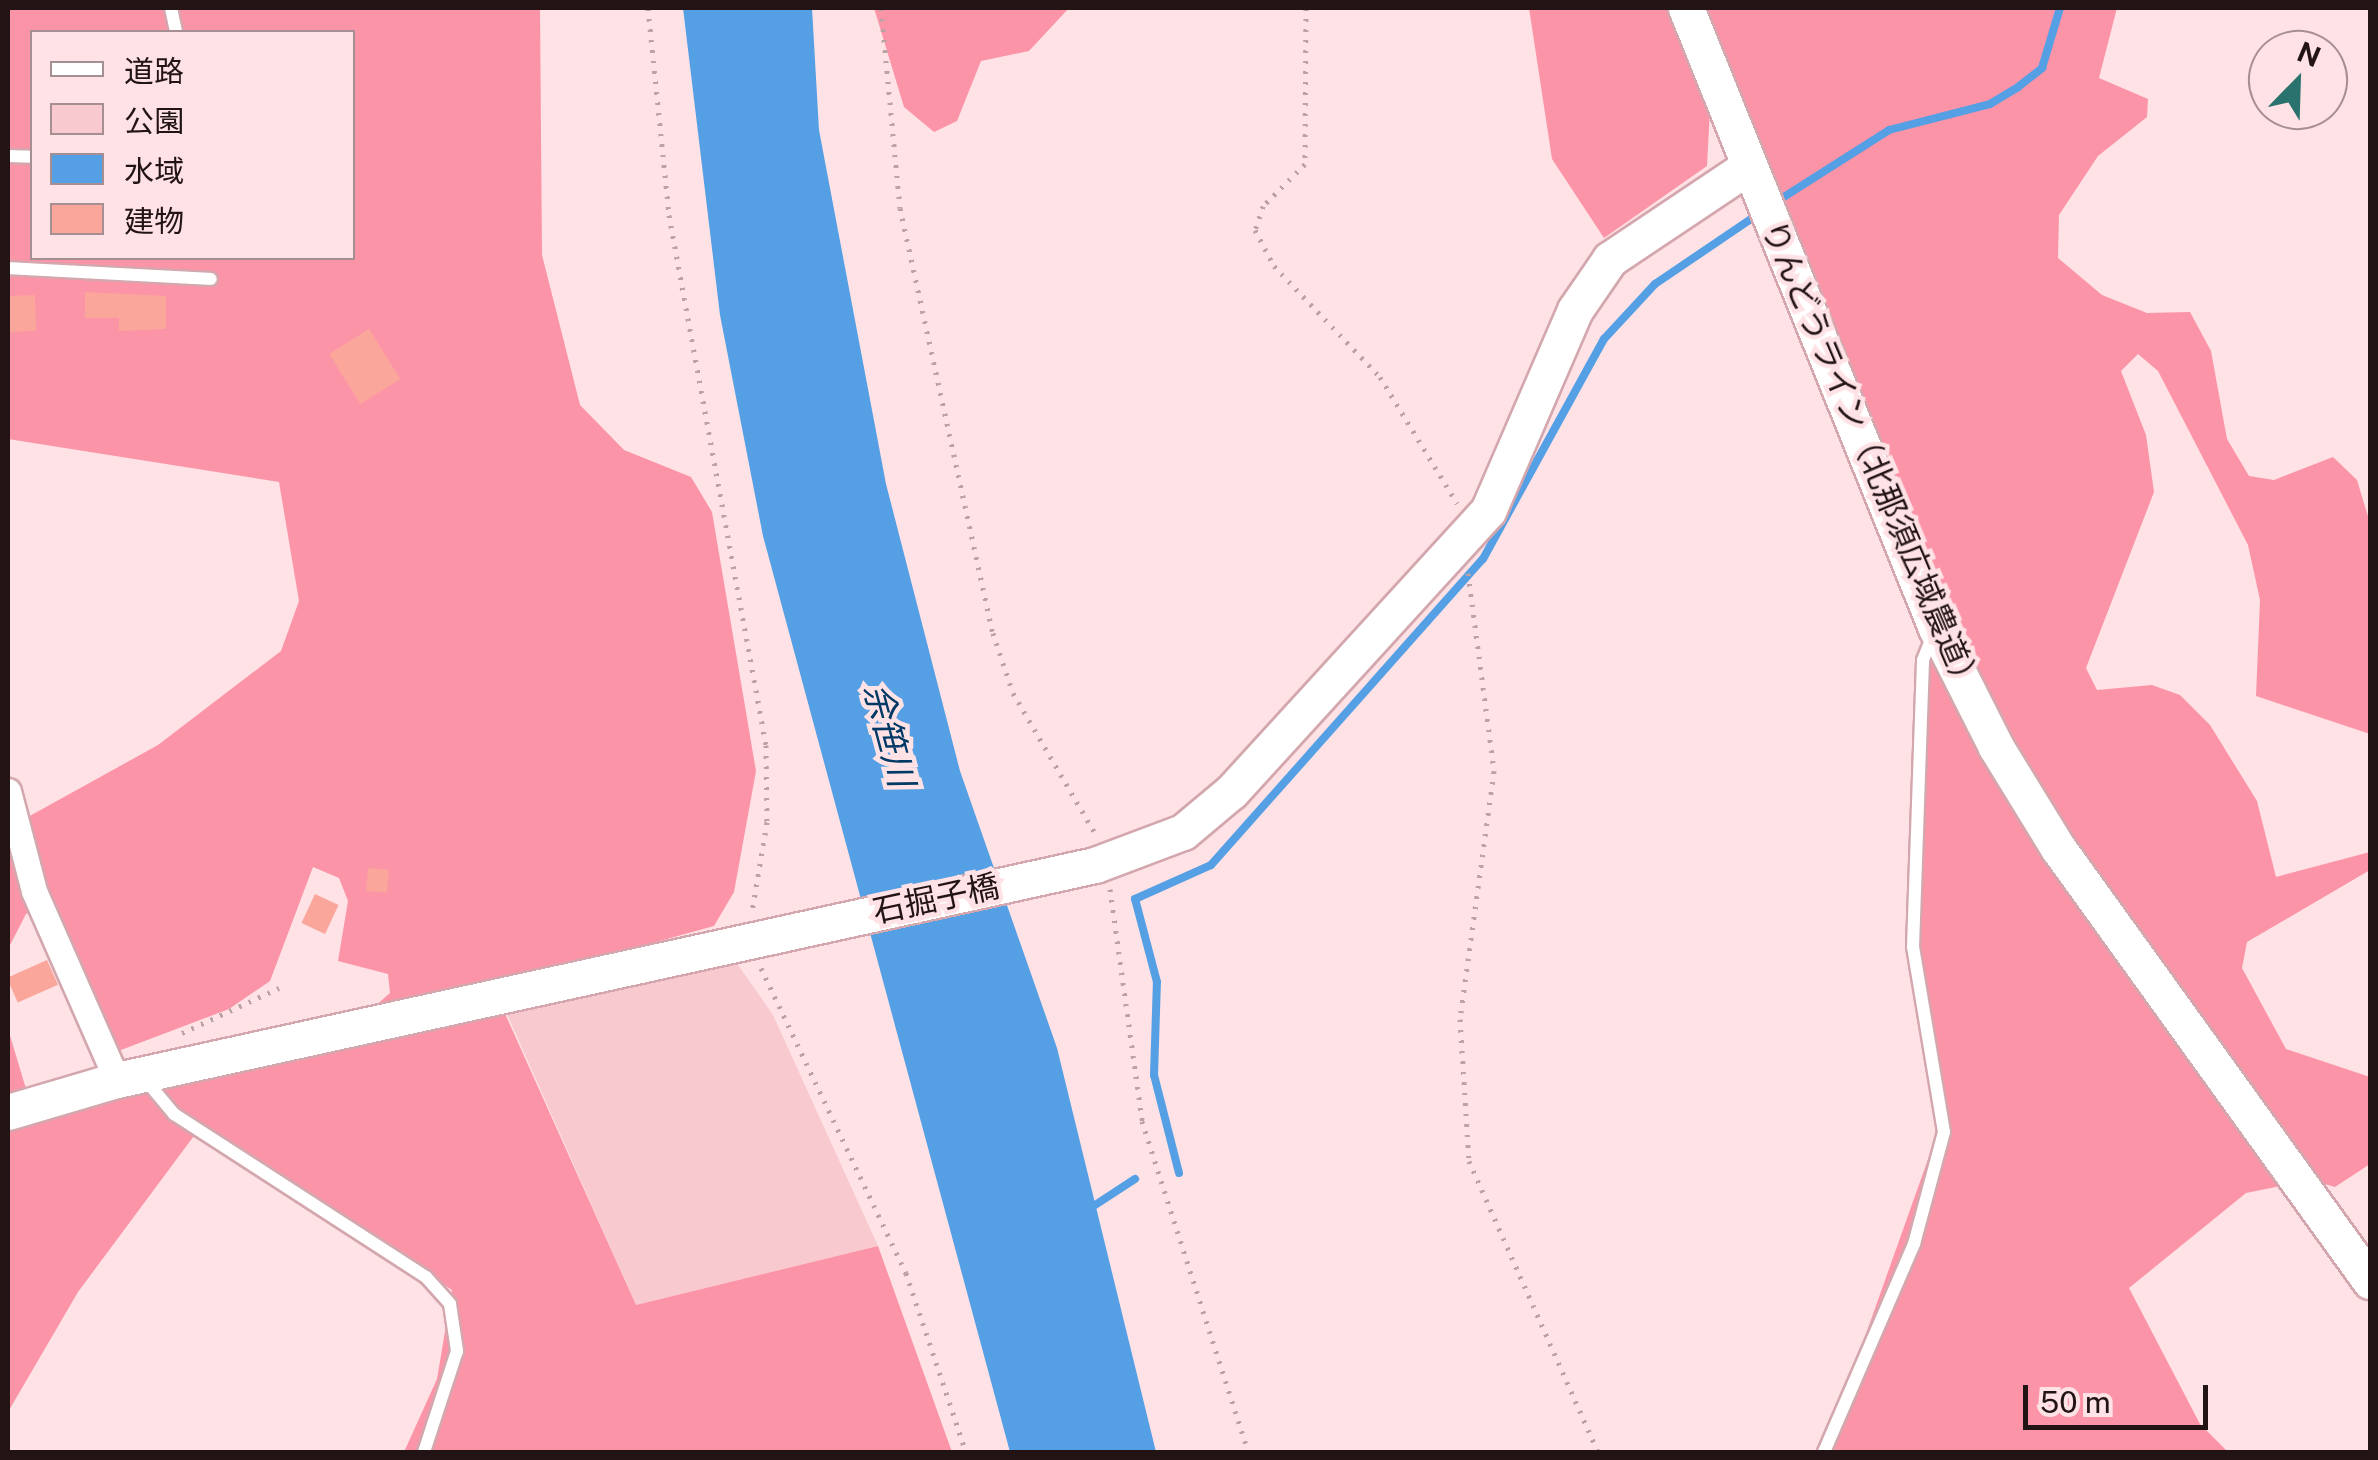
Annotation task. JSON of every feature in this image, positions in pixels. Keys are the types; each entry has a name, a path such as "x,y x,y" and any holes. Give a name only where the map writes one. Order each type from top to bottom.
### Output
{"street":[{"name":"りんどうライン（北那須広域農道）","path":"1686,8 1936,628 2058,848 2370,1281"},
{"name":"石掘子橋","path":"8,1112 129,1077 1100,863 1159,845 1209,813 1469,535 1575,310 1610,258 1749,166"},
{"path":"8,791 34,891 129,1077"}],"lane":[{"path":"8,268 211,278"},
{"path":"1824,1452 1914,1244 1944,1132 1913,947 1923,660 1936,628"},
{"path":"129,1077 174,1114 426,1278 450,1304 457,1351 424,1452"}],"path":[{"path":"648,8 672,234 766,745 762,937 906,1273 966,1452"},
{"path":"881,8 900,208 993,632 1012,692 1089,815 1142,1121 1248,1452"},
{"path":"1306,8 1309,148 1300,176 1263,206 1260,247 1372,367 1469,535 1494,771 1460,1019 1468,1161 1598,1452"},
{"path":"166,1040 278,988"}],"green space":[{"path":"736,962 773,1015 878,1246 636,1305 507,1014"}],"shaded area":[{"path":"8,8 540,8 542,255 580,405 624,450 691,477 712,512 756,771 734,892 714,926 493,987 636,1305 878,1246 952,1452 404,1452 437,1379 452,1290 202,1125 78,1292 8,1412 8,1029 33,1112 339,1038 390,993 388,974 338,961 348,901 339,878 313,867 270,981 229,1009 113,1053 47,906 26,914 8,949 8,828 158,745 281,651 299,601 279,482 8,439"},
{"path":"874,8 1069,8 1029,51 981,61 957,121 934,132 904,107"},
{"path":"1529,8 2117,8 2099,78 2148,99 2147,117 2098,156 2059,215 2058,258 2102,295 2147,313 2190,312 2211,351 2227,439 2249,476 2274,480 2333,457 2357,480 2370,523 2370,734 2256,696 2260,600 2248,545 2158,371 2138,354 2121,371 2146,435 2154,492 2086,668 2097,690 2152,685 2180,695 2210,725 2257,801 2276,877 2370,852 2370,870 2247,942 2242,968 2286,1049 2370,1077 2370,1164 2335,1187 2311,1180 2246,1193 2129,1288 2200,1424 2228,1452 1824,1452 1937,1134 1908,939 1918,655 1935,608 1710,109 1707,166 1604,238 1552,159"}],"water":[{"name":"余笹川","path":"683,8 812,8 819,130 886,484 960,771 1057,1048 1156,1452 1010,1452 763,536 720,315"}],"building":[{"path":"85,292 166,296 166,329 119,331 119,318 85,318"},
{"path":"35,295 36,331 9,332 8,296"},
{"path":"369,329 400,379 360,404 329,354"},
{"path":"368,868 389,870 387,893 366,891"},
{"path":"315,894 339,905 325,934 301,923"},
{"path":"47,960 58,985 18,1003 8,977"}],"waterway":[{"path":"1776,202 1889,130 1990,104 2018,87 2042,68 2060,8"},
{"path":"1179,1173 1154,1075 1157,982 1135,899 1211,865 1483,559 1604,339 1655,284 1760,213"},
{"path":"1089,1209 1135,1179"}]}
